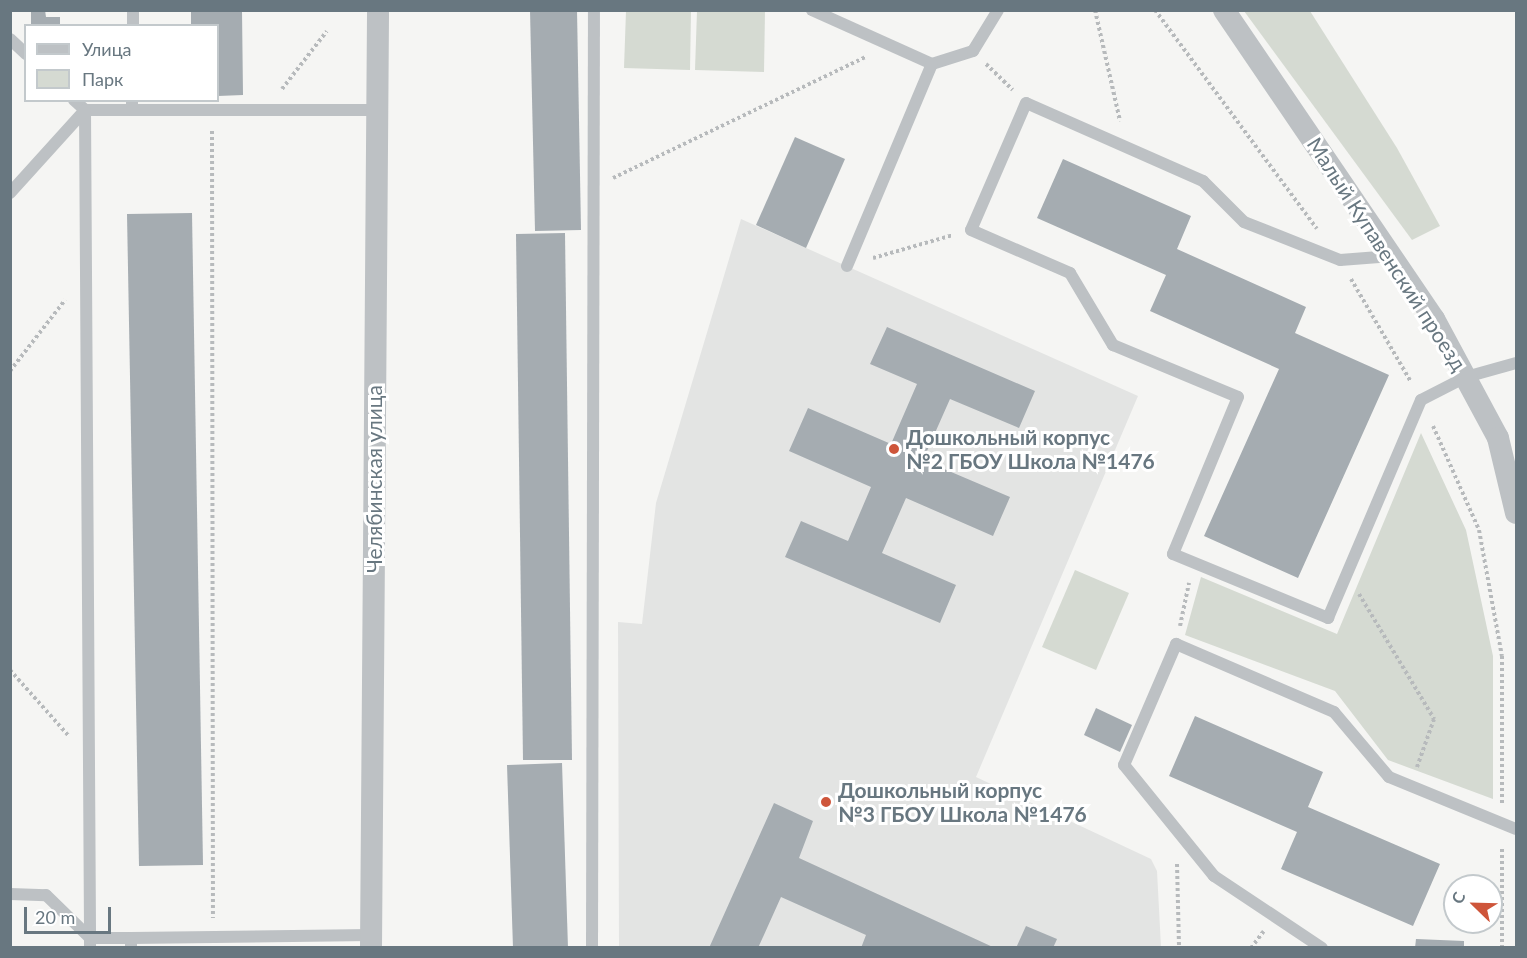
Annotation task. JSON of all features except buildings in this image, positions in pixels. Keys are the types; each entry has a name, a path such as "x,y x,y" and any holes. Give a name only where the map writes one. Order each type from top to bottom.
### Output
{"street":[{"name":"Челябинская улица","path":"371,941 378,10"},
{"name":"Малый Купавенский проезд","path":"1224,10 1434,319 1498,438 1516,513"}],"lane":[{"path":"592,948 594,10"},
{"path":"812,10 932,64 973,51 998,10"},
{"path":"10,39 24,52"},
{"path":"847,266 932,64"},
{"path":"76,102 85,110 90,943"},
{"path":"1392,256 1340,260 1244,222 1203,181 1026,103 971,230 1070,273 1113,345 1238,397 1173,554 1328,618 1421,400 1466,377 1516,363"},
{"path":"10,193 85,110 132,105 212,110 377,110"},
{"path":"1322,948 1214,876 1124,765 1176,644 1334,712 1389,777 1516,829"},
{"path":"10,894 46,896 90,943 131,943 213,937 371,941"}],"path":[{"path":"1095,10 1126,147"},
{"path":"266,110 327,31"},
{"path":"594,187 890,45"},
{"path":"973,51 1026,103"},
{"path":"212,110 213,937"},
{"path":"847,266 971,230"},
{"path":"10,371 86,273"},
{"path":"1176,644 1194,562"},
{"path":"1347,573 1434,719 1410,786"},
{"path":"10,670 89,758"},
{"path":"1177,830 1179,948"}],"shaded area":[{"path":"741,219 1138,396 976,777 1151,859 1157,871 1161,947 619,947 618,622 642,624 656,503"}],"green space":[{"path":"626,11 691,11 690,70 624,68"},
{"path":"697,11 765,11 764,72 695,70"},
{"path":"1244,11 1310,11 1397,148 1440,226 1412,240"},
{"path":"1421,433 1466,530 1493,656 1493,799 1388,760 1335,691 1185,635 1201,577 1337,634"},
{"path":"1075,570 1129,593 1096,670 1042,647"}],"place":[{"name":"Дошкольный корпус №2 ГБОУ Школа №1476","path":"894,449"},
{"name":"Дошкольный корпус №3 ГБОУ Школа №1476","path":"826,802"}]}
